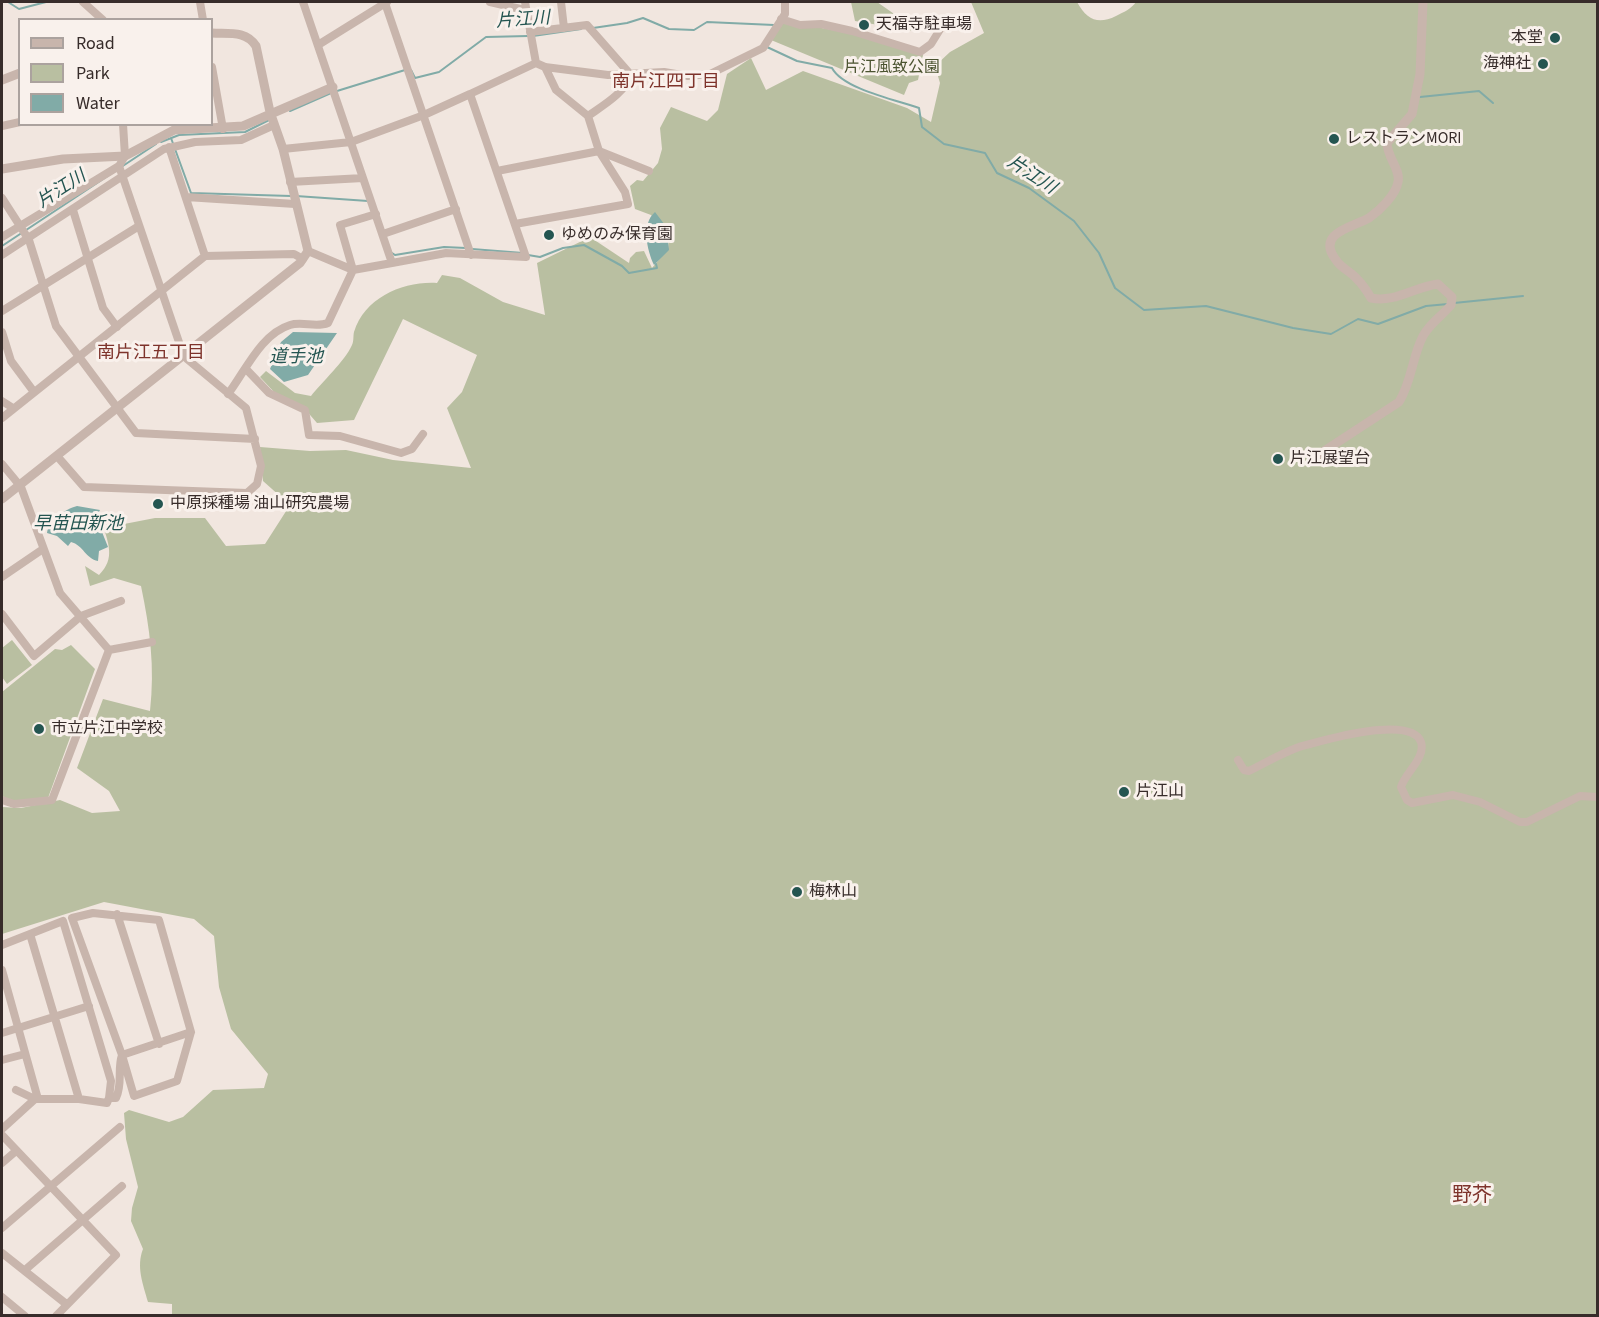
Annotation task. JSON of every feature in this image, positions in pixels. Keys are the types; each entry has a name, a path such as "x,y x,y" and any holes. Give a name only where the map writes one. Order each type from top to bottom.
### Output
{"street":[{"path":"83,2 101,18"},
{"path":"200,2 203,18"},
{"path":"303,2 369,196 385,233 392,262"},
{"path":"318,45 386,2 470,251"},
{"path":"490,2 525,6 536,63"},
{"path":"561,2 564,28"},
{"path":"536,63 544,67 608,75 664,72 688,76 710,74 764,48 785,14 785,2"},
{"path":"1315,458 1399,402 1408,388 1422,337 1432,322 1451,305 1452,297 1438,284 1384,300 1371,298 1357,279 1335,260 1331,247 1333,237 1340,230 1370,217 1398,186 1399,175 1387,154 1387,143 1412,114 1420,74 1423,2"},
{"path":"781,19 800,25 821,24 852,31 920,52 931,44 944,23"},
{"path":"530,32 564,28 592,29 630,74"},
{"path":"213,33 242,34 251,38 256,46 270,112 283,149 306,255"},
{"path":"283,149 351,142 424,116 536,63"},
{"path":"515,224 628,204 625,192 599,151 588,116 556,90 544,67"},
{"path":"213,73 223,129"},
{"path":"2,80 18,74"},
{"path":"588,116 612,98 629,79 630,74"},
{"path":"2,169 63,159 125,156 174,130 223,129 243,126 270,112 333,87"},
{"path":"2,418 205,256 306,255 353,270 446,253 470,251 525,254 470,94"},
{"path":"2,126 18,122"},
{"path":"2,255 172,146 241,140 274,124"},
{"path":"2,237 119,166 125,156 123,126"},
{"path":"172,146 205,256"},
{"path":"497,171 599,151 649,171"},
{"path":"57,456 84,487 247,493 257,484 261,466 246,408 185,354 119,166"},
{"path":"290,182 363,178"},
{"path":"186,197 294,199"},
{"path":"2,198 28,238 56,326 136,433 255,439"},
{"path":"385,233 456,209"},
{"path":"73,210 103,308 117,327"},
{"path":"228,394 275,331 293,324 322,326 327,323 353,270 340,225 376,214"},
{"path":"2,311 140,226"},
{"path":"2,499 306,255"},
{"path":"2,332 11,361 34,392"},
{"path":"246,369 269,393 305,411 309,435 340,436 401,453 416,447 423,434"},
{"path":"2,401 13,408"},
{"path":"2,464 19,485 60,593 110,650"},
{"path":"2,577 43,549"},
{"path":"2,614 34,656 81,616 121,601"},
{"path":"110,650 152,642"},
{"path":"2,800 14,804 52,800 110,650"},
{"path":"1238,760 1244,770 1249,771 1297,748 1350,735 1392,728 1413,734 1421,742 1422,751 1401,787 1407,800 1412,803 1454,795 1480,802 1520,822 1527,822 1580,796 1598,797"},
{"path":"93,913 117,914 159,920 190,1032 177,1081 134,1096 122,1055 72,918 93,913"},
{"path":"117,914 159,1044"},
{"path":"2,945 63,921 111,1081 107,1102 37,1099 16,1090"},
{"path":"30,934 79,1099"},
{"path":"2,970 37,1099"},
{"path":"2,1033 89,1006"},
{"path":"122,1055 190,1032"},
{"path":"2,1060 25,1054"},
{"path":"109,1098 116,1098 121,1089 119,1063 122,1055"},
{"path":"2,1129 37,1099"},
{"path":"2,1228 120,1126"},
{"path":"2,1135 116,1255 65,1303 56,1316"},
{"path":"2,1163 16,1150"},
{"path":"25,1270 122,1186"},
{"path":"2,1253 65,1303"},
{"path":"2,1297 25,1316"}],"green space":[{"path":"851,2 877,2 920,32 855,21"},
{"path":"971,2 1077,2 1089,17 1104,20 1116,16 1136,2 1597,2 1597,1315 172,1315 172,1304 148,1302 140,1269 143,1249 131,1221 138,1187 126,1139 124,1113 129,1110 169,1122 183,1117 213,1090 264,1088 268,1074 231,1029 219,987 214,936 194,919 104,902 2,934 2,807 21,808 60,800 92,813 120,811 109,791 77,768 103,699 150,711 151,648 141,586 114,578 90,586 85,566 99,575 109,556 102,522 119,525 155,518 205,518 226,546 265,544 290,505 263,481 260,447 310,451 346,450 393,460 471,468 447,408 462,392 477,355 403,319 354,420 317,423 304,408 274,392 260,377 266,371 295,393 311,396 349,351 359,320 367,309 399,288 437,283 442,275 460,278 503,302 545,315 537,263 590,237 629,263 630,258 636,252 644,251 652,268 668,249 669,237 651,215 635,209 630,186 637,180 643,181 658,163 662,149 660,128 671,107 707,121 718,110 727,74 751,58 766,90 803,71 907,108 931,122 940,83 935,66 950,52 984,33"},
{"name":"片江風致公園","path":"782,21 850,33 923,55 918,80 909,83 904,95 771,40"},
{"path":"12,640 32,665 7,684 2,677 2,648"},
{"name":"市立片江中学校","path":"71,645 95,669 48,798 24,801 7,799 2,796 2,692 55,649 62,650"}],"water":[{"path":"655,212 671,233 671,239 668,241 669,250 654,265 649,252 647,230 648,223"},
{"name":"道手池","path":"293,332 337,333 308,375 284,382 270,369 281,342"},
{"name":"早苗田新池","path":"77,506 100,510 96,517 108,547 99,551 98,561 90,558 79,546 71,542 68,546 57,536 47,533 48,528 58,516"}],"waterway":[{"path":"8,2 19,9 46,2"},
{"name":"片江川","path":"593,28 643,18 669,29 694,30 707,22 774,25"},
{"name":"片江川","path":"533,36 581,29"},
{"name":"片江川","path":"411,70 415,78 439,72 486,37 528,36"},
{"name":"片江川","path":"767,47 797,61 832,68 847,82 858,88 919,108 922,127 944,144 985,153 997,173 1029,188 1074,221 1099,253 1115,288 1144,310 1206,306 1293,328 1331,334 1358,319 1378,324 1426,306 1448,304"},
{"name":"片江川","path":"337,91 405,70"},
{"path":"1420,97 1479,91 1493,103"},
{"name":"片江川","path":"290,111 331,93"},
{"name":"片江川","path":"161,142 179,135 245,132 271,119"},
{"path":"171,138 191,193 291,196"},
{"name":"片江川","path":"2,246 156,144"},
{"path":"296,196 368,201"},
{"path":"528,255 540,257 563,248 584,245 622,266 629,273 657,268 656,264"},
{"path":"392,253 395,255 444,247 466,248"},
{"path":"472,249 523,253"},
{"name":"片江川","path":"1454,303 1523,296"}],"place":[{"name":"天福寺駐車場","path":"864,25"},
{"name":"本堂","path":"1555,38"},
{"name":"海神社","path":"1543,64"},
{"name":"レストランMORI","path":"1334,139"},
{"name":"ゆめのみ保育園","path":"549,235"},
{"name":"片江展望台","path":"1278,459"},
{"name":"中原採種場 油山研究農場","path":"158,504"},
{"name":"市立片江中学校","path":"39,729"},
{"name":"片江山","path":"1124,792"},
{"name":"梅林山","path":"797,892"}],"district":[{"name":"南片江四丁目","path":"666,83"},
{"name":"南片江五丁目","path":"151,354"},
{"name":"野芥","path":"1472,1197"}]}
